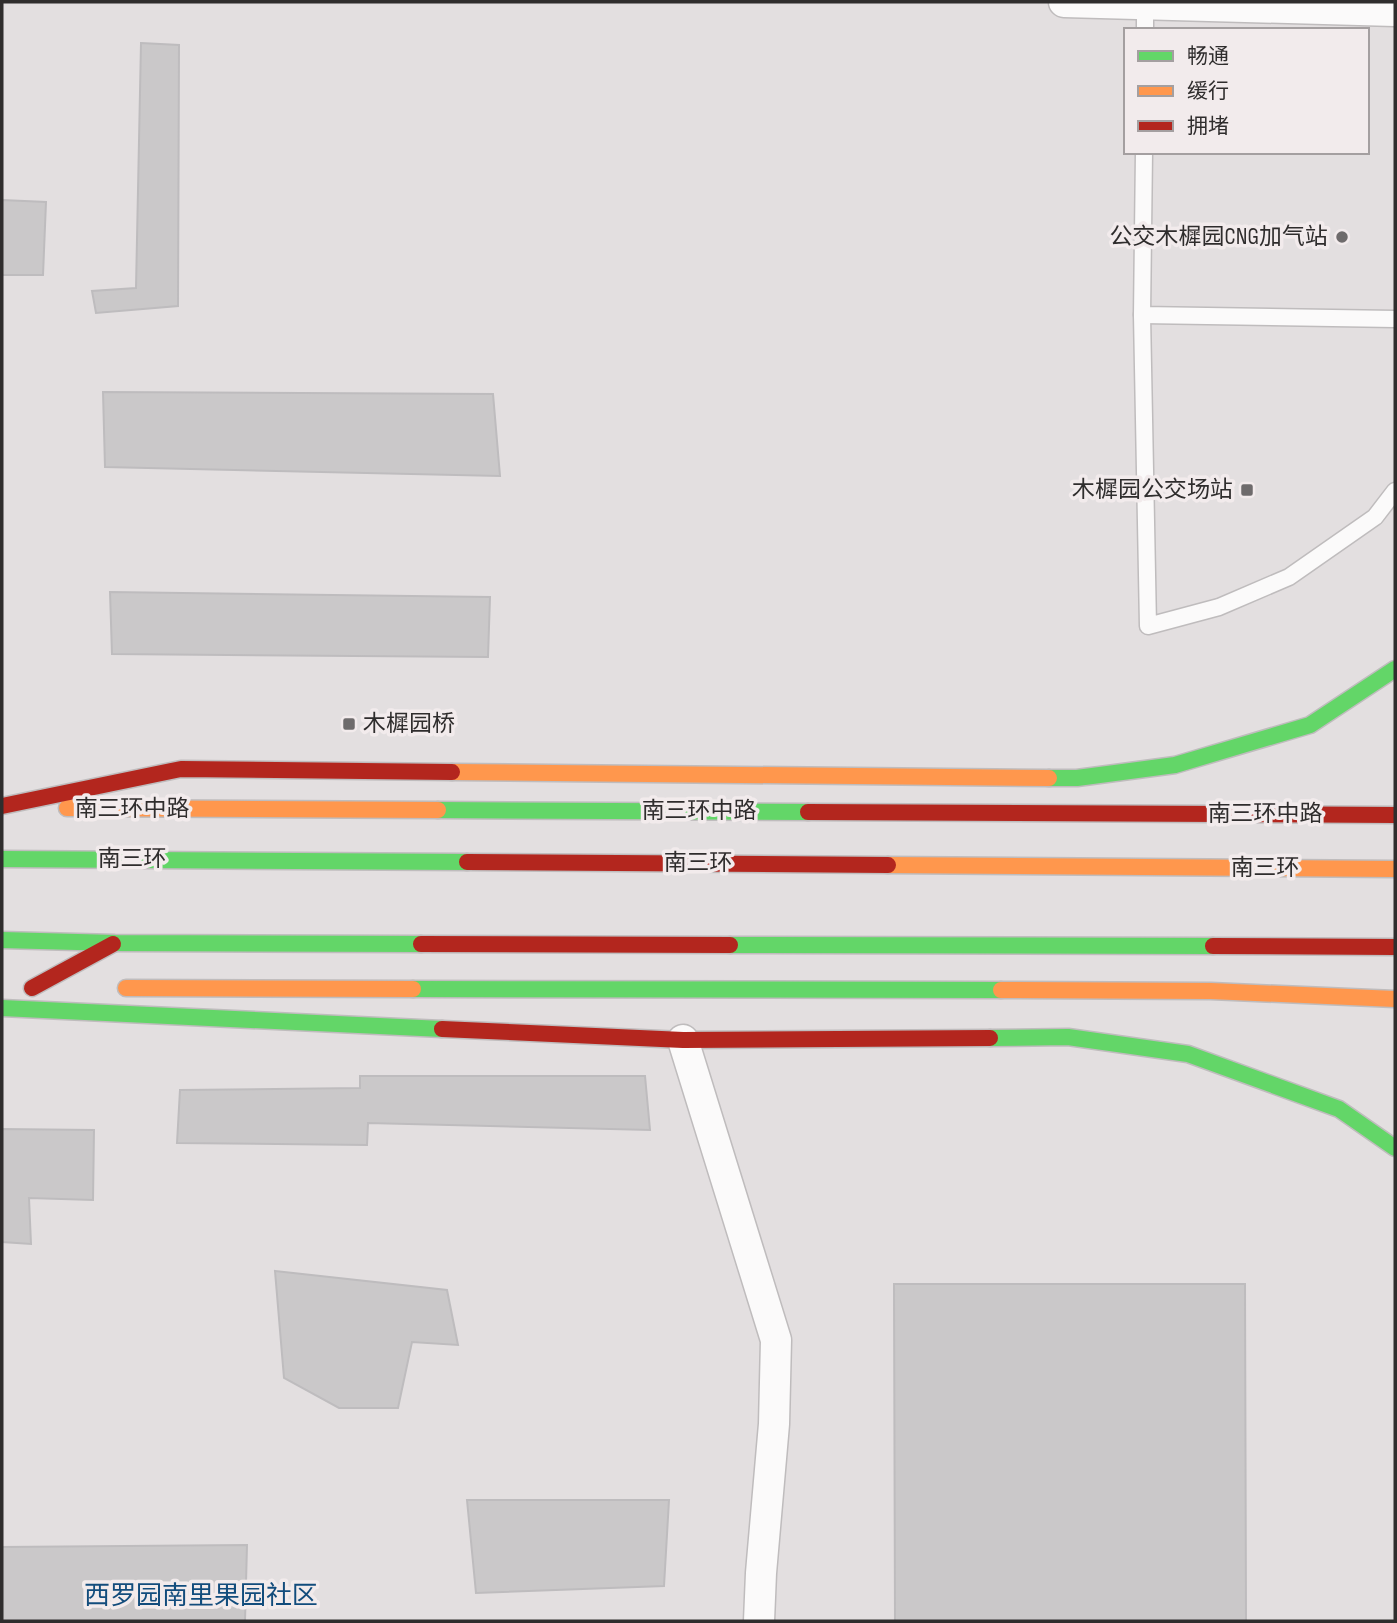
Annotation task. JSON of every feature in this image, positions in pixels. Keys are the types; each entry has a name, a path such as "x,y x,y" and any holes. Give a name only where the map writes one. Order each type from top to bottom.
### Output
{"main road":[{"path":"2,807 181,769 1077,778 1175,765 1310,725 1395,669"},
{"name":"南三环中路","path":"2,807 1395,815"},
{"name":"南三环","path":"5,858 1395,869"},
{"path":"2,940 115,943 1395,947"},
{"path":"32,988 115,943"},
{"path":"12,990 60,988"},
{"path":"116,988 1197,991 1395,999"},
{"path":"2,1008 682,1040 1068,1037 1188,1054 1339,1109 1395,1148"}],"street":[{"path":"1065,2 1145,17 1395,11"},
{"path":"682,1040 776,1340 774,1424 759,1621"}],"lane":[{"path":"1144,154 1142,315 1148,626 1219,607 1289,578 1374,517 1395,491"},
{"path":"1142,315 1395,319"}],"building":[{"path":"141,43 179,45 178,306 96,313 92,291 136,288"},
{"path":"2,200 46,202 43,275 2,275"},
{"path":"103,392 493,394 500,476 105,467"},
{"path":"110,592 490,597 488,657 112,654"},
{"path":"360,1076 645,1076 650,1130 368,1123 367,1145 177,1143 180,1090 360,1088"},
{"path":"2,1129 94,1130 93,1200 29,1198 31,1244 2,1242"},
{"path":"275,1271 447,1290 458,1345 412,1342 398,1408 339,1408 284,1378"},
{"path":"894,1284 1245,1284 1246,1621 895,1621"},
{"path":"467,1500 669,1500 664,1586 476,1593"},
{"path":"247,1545 245,1621 2,1621 2,1547"}],"traffic: fast":[{"path":"1049,778 1077,778 1175,765 1310,725 1395,669"},
{"path":"438,810 808,812"},
{"path":"2,859 467,862"},
{"path":"2,940 421,944"},
{"path":"730,945 1213,946"},
{"path":"413,989 1001,990"},
{"path":"2,1008 442,1029"},
{"path":"990,1038 1068,1037 1188,1054 1339,1109 1395,1148"}],"traffic: slow":[{"path":"452,772 1049,778"},
{"path":"67,808 438,810"},
{"path":"888,865 1395,869"},
{"path":"126,988 413,989"},
{"path":"1001,990 1211,991 1395,999"}],"traffic: jam":[{"path":"2,806 181,769 452,772"},
{"path":"808,812 1395,815"},
{"path":"467,862 888,865"},
{"path":"32,988 113,944"},
{"path":"421,944 730,945"},
{"path":"1213,946 1395,947"},
{"path":"442,1029 683,1040 990,1038"}],"place":[{"name":"公交木樨园CNG加气站","path":"1342,237"},
{"name":"木樨园公交场站","path":"1247,490"},
{"name":"木樨园桥","path":"349,724"}],"district":[{"name":"西罗园南里果园社区","path":"201,1596"}]}
